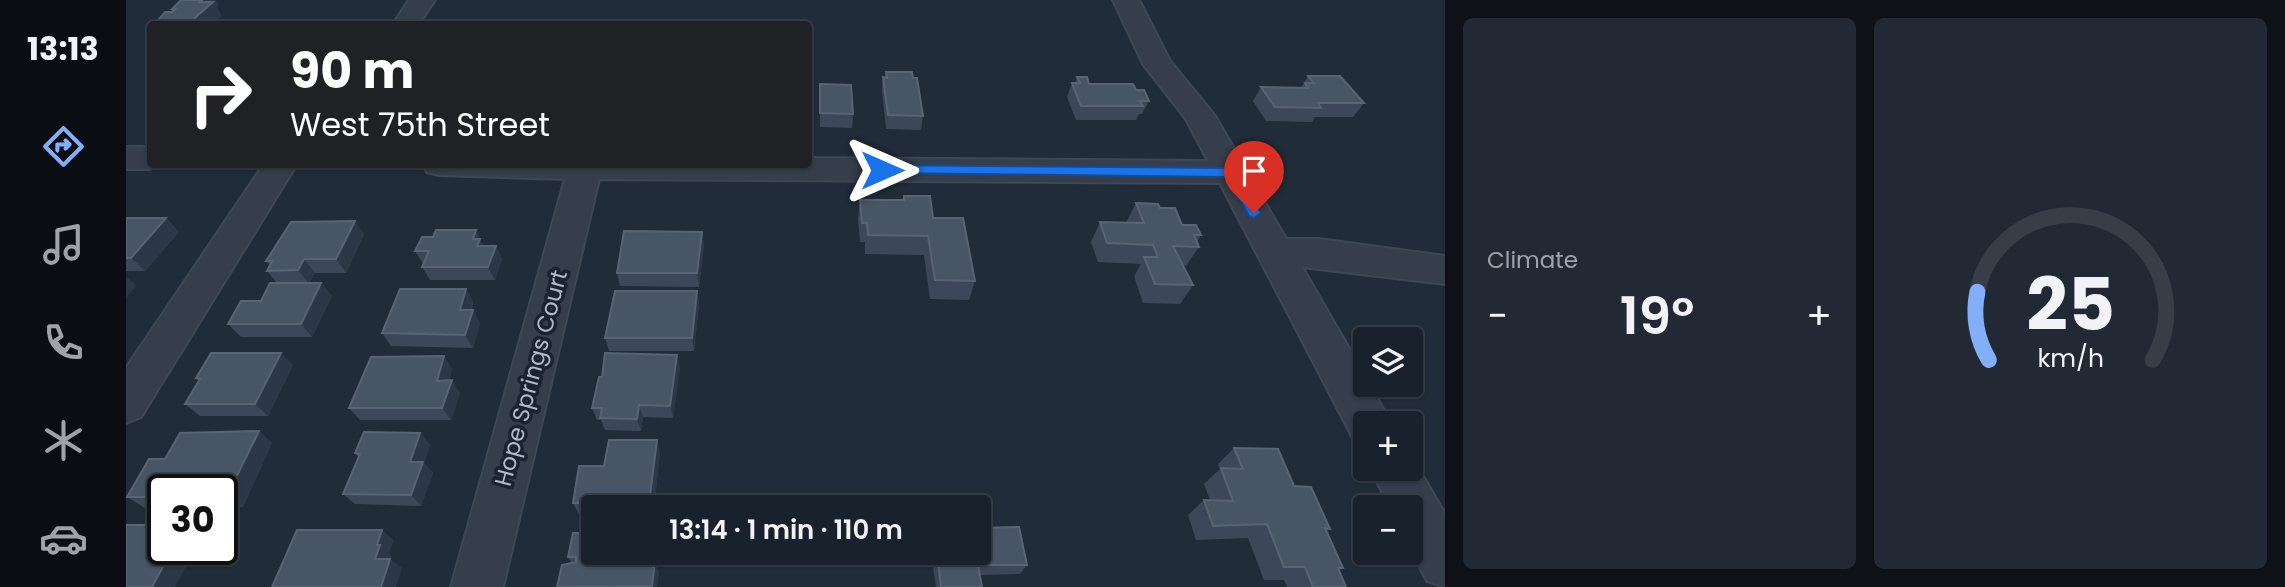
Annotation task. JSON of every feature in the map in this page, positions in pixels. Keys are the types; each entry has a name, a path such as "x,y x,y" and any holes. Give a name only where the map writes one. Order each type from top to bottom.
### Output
{"street":[{"path":"408,21 422,0"},
{"path":"1126,0 1157,64 1200,116 1362,411"},
{"path":"126,158 147,158"},
{"path":"130,391 278,168"},
{"path":"586,168 1232,172"},
{"name":"Hope Springs Court","path":"477,587 586,168"},
{"path":"1276,253 1319,253 1445,270"},
{"path":"1401,481 1445,563"}],"building":[{"path":"181,0 213,2 191,21 158,21 165,12 175,9 172,9"},
{"path":"886,72 912,72 913,78 917,78 923,116 888,115 883,77 887,78"},
{"path":"1308,76 1340,76 1364,103 1318,103 1321,108 1275,107 1261,87 1308,88 1305,83 1314,83"},
{"path":"1077,77 1087,77 1089,84 1133,84 1136,90 1144,90 1149,101 1140,101 1143,106 1081,106 1072,83 1080,83"},
{"path":"820,84 851,85 853,114 820,113"},
{"path":"904,196 930,196 933,218 963,218 975,281 935,280 928,236 868,235 867,223 862,223 860,200 904,200"},
{"path":"1136,203 1175,208 1182,225 1196,225 1201,235 1194,235 1199,247 1173,246 1193,285 1155,284 1144,257 1158,257 1153,245 1107,243 1100,222 1144,223"},
{"path":"126,218 166,218 131,258 126,258"},
{"path":"355,221 336,259 304,259 298,270 267,271 272,261 266,261 291,222"},
{"path":"436,230 476,230 473,239 480,239 477,246 496,246 488,267 422,267 429,251 415,251 422,237 433,237"},
{"path":"624,231 702,232 697,273 617,273"},
{"path":"270,283 321,283 301,324 228,324 241,301 261,301"},
{"path":"400,289 466,289 460,310 473,310 465,335 382,333"},
{"path":"615,291 697,291 692,338 605,338"},
{"path":"211,353 281,353 255,404 185,404"},
{"path":"605,353 677,355 670,406 639,405 637,419 600,418 602,408 592,408 599,377 602,377"},
{"path":"444,356 437,381 452,380 442,408 349,408 371,357"},
{"path":"259,431 238,474 147,474 147,497 127,497 149,459 165,459 180,433"},
{"path":"364,432 420,433 410,462 423,462 411,495 343,494 360,454 355,453"},
{"path":"609,440 657,440 650,495 581,495 581,503 573,503 579,466 604,466"},
{"path":"1234,448 1278,449 1294,486 1311,487 1330,529 1325,528 1343,568 1338,568 1346,587 1313,587 1305,567 1284,567 1267,524 1213,526 1204,500 1233,501 1221,468 1243,469"},
{"path":"126,525 147,525 147,565 164,565 152,587 126,587"},
{"path":"1019,527 1027,565 991,565 991,528"},
{"path":"297,530 382,530 375,559 390,559 381,587 272,587"},
{"path":"573,533 581,533 581,565 655,565 652,586 557,587 562,565 576,562 576,557 568,557"},
{"path":"938,565 978,565 982,587 941,587"}],"route":[{"path":"882,170 1232,172 1254,213"}]}
